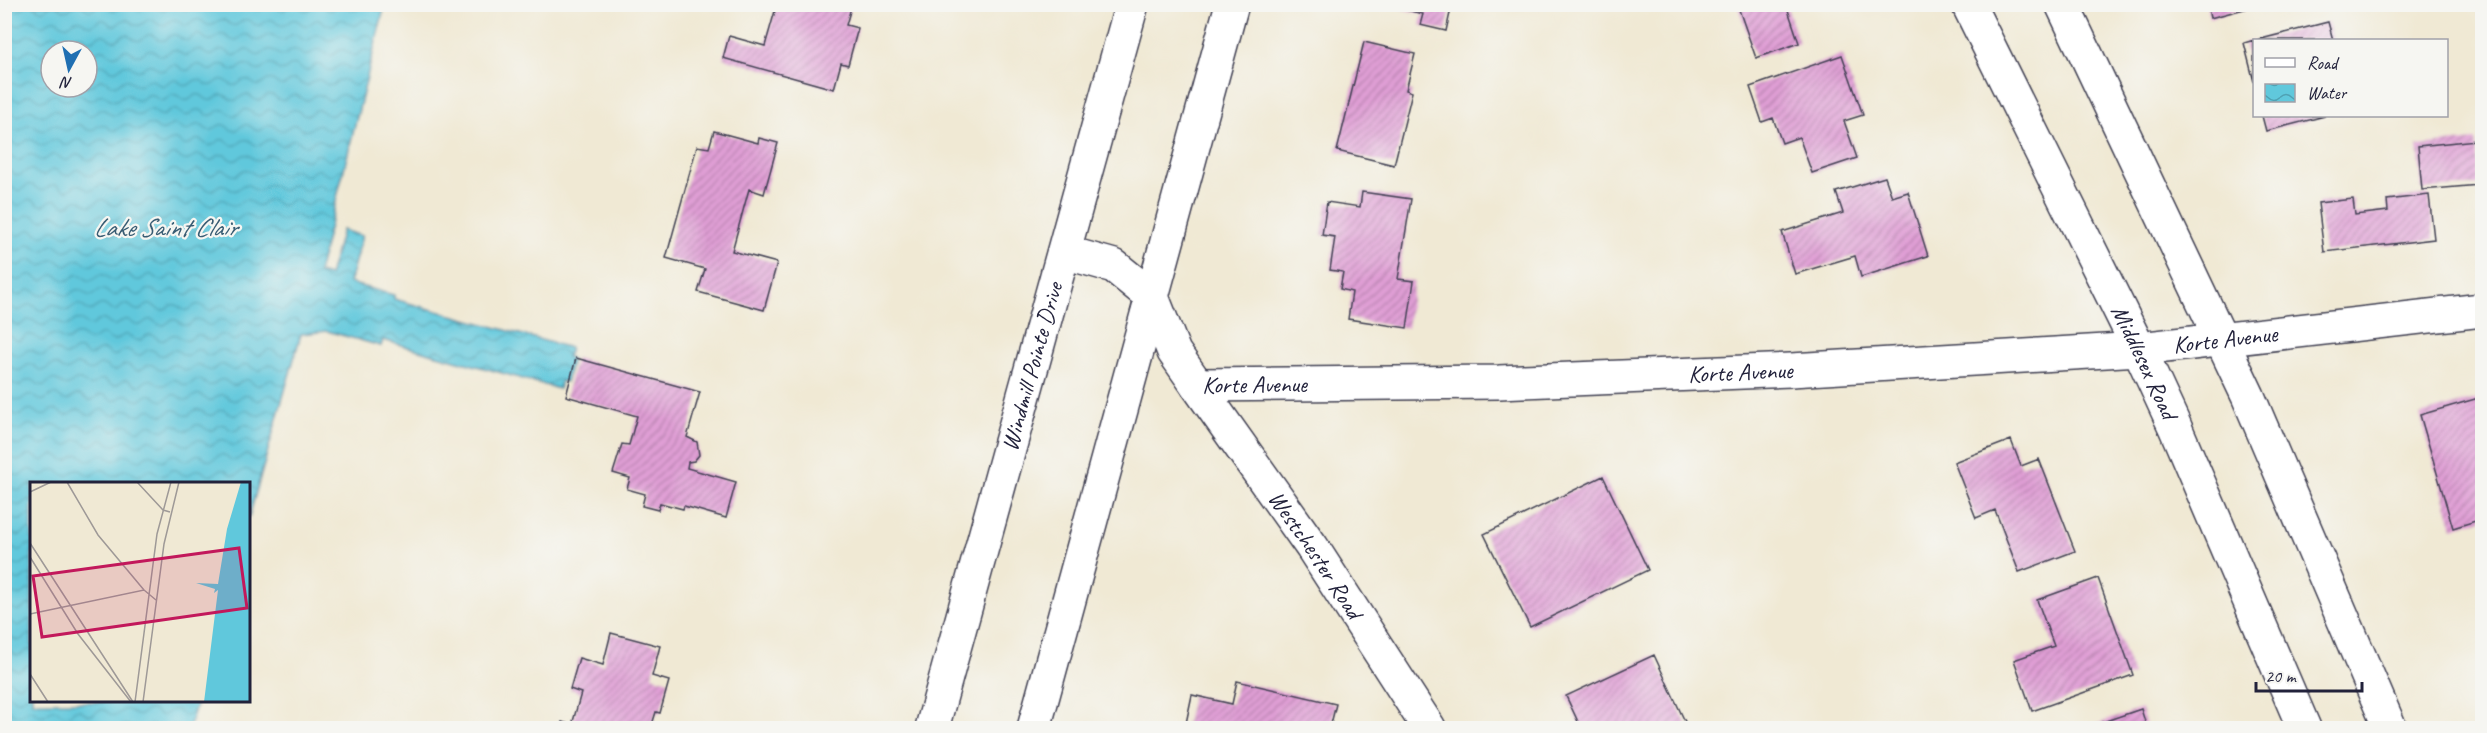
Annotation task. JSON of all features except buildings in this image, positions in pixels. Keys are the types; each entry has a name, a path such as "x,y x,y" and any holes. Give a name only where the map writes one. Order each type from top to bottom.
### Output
{"street":[{"name":"Windmill Pointe Drive","path":"932,729 1017,414 1132,4"},
{"path":"1034,729 1232,4"},
{"name":"Middlesex Road","path":"1968,4 2139,349 2175,427 2304,729"},
{"path":"2062,4 2248,396 2390,729"},
{"name":"Korte Avenue","path":"1064,252 1114,266 1152,297 1174,352 1197,385 1534,380 1791,370 2139,349 2482,310"},
{"name":"Westchester Road","path":"1197,385 1312,547 1429,729"}],"water":[{"name":"Lake Saint Clair","path":"4,5 385,5 318,273 329,276 342,230 362,236 349,283 394,295 394,299 570,348 567,357 572,359 566,382 561,381 559,389 383,340 381,346 327,331 301,334 250,513 250,482 30,482 30,703 197,703 189,728 5,728"}]}
